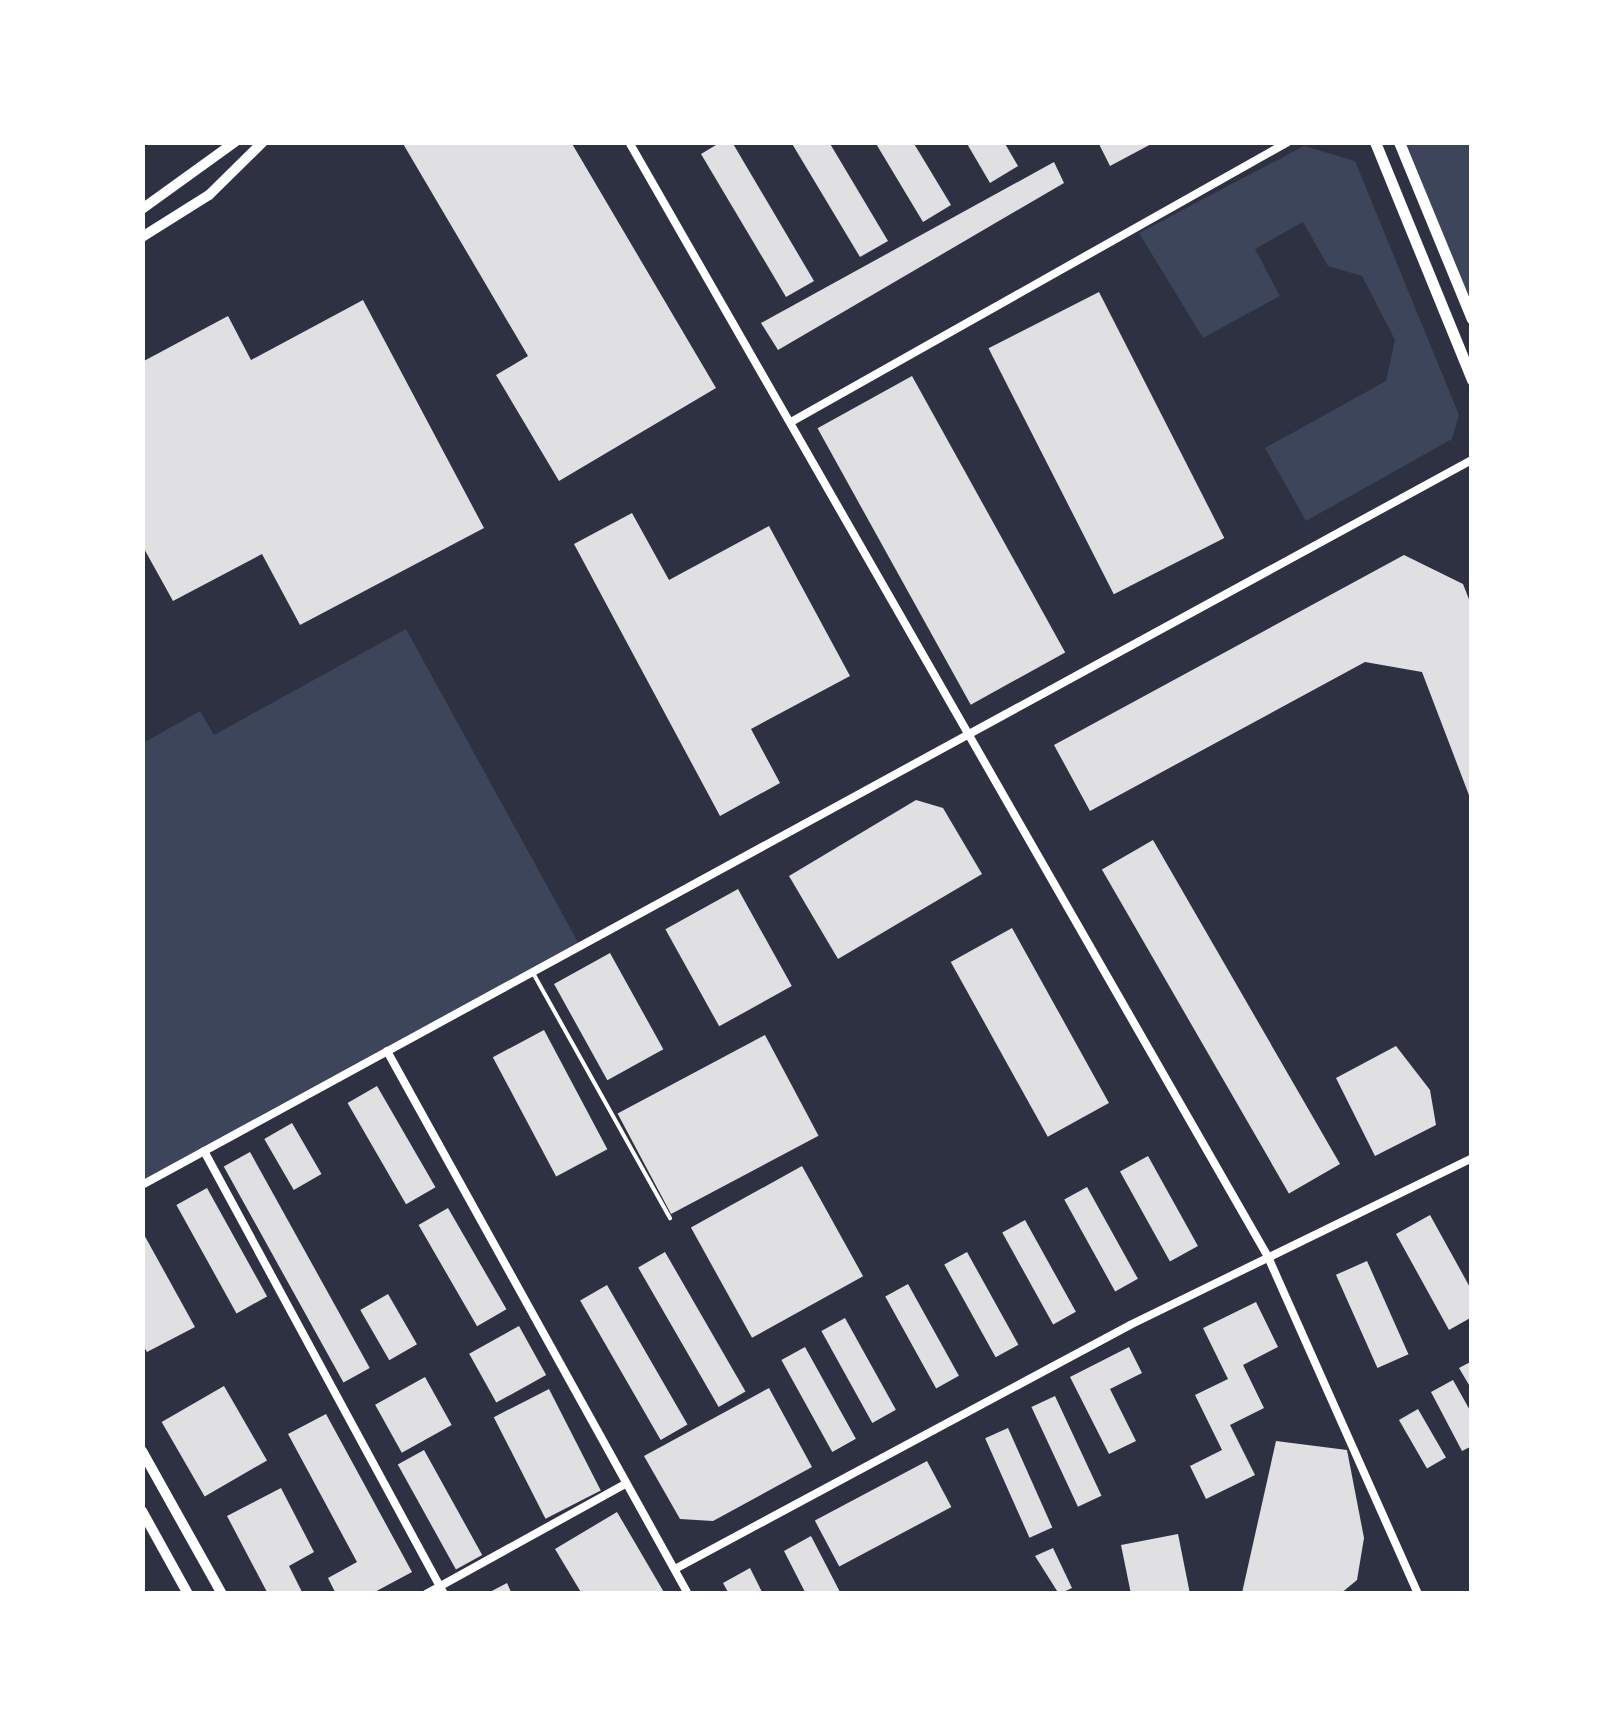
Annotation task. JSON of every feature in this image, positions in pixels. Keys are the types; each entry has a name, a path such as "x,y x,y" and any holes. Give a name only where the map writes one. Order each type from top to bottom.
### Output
{"main road":[{"path":"142,209 235,142"},
{"path":"142,237 221,184 262,142"},
{"path":"1376,142 1472,380"},
{"path":"1398,142 1472,319"},
{"path":"142,1452 222,1594"},
{"path":"142,1512 188,1594"}],"street":[{"path":"629,142 970,728 1268,1257 1418,1594"},
{"path":"791,422 1288,142"},
{"path":"142,1185 970,728 1472,460"},
{"path":"387,1051 688,1594"},
{"path":"204,1151 442,1590"},
{"path":"674,1570 1268,1257 1472,1158"},
{"path":"426,1594 442,1590 625,1484"}],"lane":[{"path":"533,972 670,1218"}],"shaded area":[{"path":"1399,143 1471,143 1471,319"},
{"path":"1304,146 1355,161 1459,415 1452,439 1306,521 1265,448 1386,381 1395,340 1362,276 1328,266 1303,222 1255,249 1280,296 1203,338 1139,233"},
{"path":"406,629 580,946 143,1185 143,743 200,711 214,735"}],"building":[{"path":"402,142 571,142 716,388 559,481 496,375 528,356"},
{"path":"721,142 732,142 814,281 786,297 701,154"},
{"path":"791,142 829,142 888,241 860,257"},
{"path":"875,142 913,142 951,205 923,222"},
{"path":"966,142 1004,142 1018,166 990,183"},
{"path":"1098,142 1155,142 1110,166"},
{"path":"1054,162 1064,183 778,350 761,323"},
{"path":"1099,292 1224,538 1114,594 989,348"},
{"path":"363,300 484,528 300,625 262,554 173,601 142,545 142,362 228,316 251,360"},
{"path":"912,376 1065,652 971,705 818,428"},
{"path":"632,513 669,580 769,526 850,676 751,729 780,783 720,816 574,544"},
{"path":"1404,555 1463,584 1472,607 1472,803 1422,672 1365,662 1090,811 1054,745"},
{"path":"916,800 943,808 982,874 838,959 789,876"},
{"path":"1153,840 1340,1164 1289,1193 1102,870"},
{"path":"738,889 792,986 719,1026 665,929"},
{"path":"1012,928 1109,1103 1048,1137 951,962"},
{"path":"610,953 663,1049 607,1080 554,984"},
{"path":"544,1030 607,1149 556,1176 493,1057"},
{"path":"765,1035 819,1136 671,1214 618,1113"},
{"path":"1396,1046 1430,1090 1436,1125 1375,1156 1336,1078"},
{"path":"377,1086 436,1187 406,1204 348,1103"},
{"path":"292,1123 321,1174 294,1190 264,1139"},
{"path":"250,1152 370,1368 344,1383 224,1167"},
{"path":"1148,1156 1198,1246 1170,1262 1120,1172"},
{"path":"802,1166 863,1276 752,1338 691,1228"},
{"path":"1087,1187 1138,1279 1115,1291 1064,1200"},
{"path":"207,1188 267,1296 237,1313 176,1205"},
{"path":"448,1208 506,1309 477,1326 419,1225"},
{"path":"1430,1215 1472,1291 1472,1317 1449,1330 1396,1234"},
{"path":"1025,1220 1076,1312 1053,1324 1002,1233"},
{"path":"142,1231 195,1327 147,1352 142,1344"},
{"path":"665,1252 746,1391 719,1407 638,1268"},
{"path":"967,1252 1018,1345 996,1357 944,1265"},
{"path":"1367,1261 1408,1354 1377,1368 1336,1275"},
{"path":"908,1284 959,1376 936,1388 885,1297"},
{"path":"607,1285 688,1424 661,1440 580,1300"},
{"path":"388,1294 417,1344 389,1360 360,1310"},
{"path":"1256,1302 1278,1347 1243,1365 1264,1408 1230,1425 1255,1475 1206,1499 1190,1466 1222,1450 1195,1395 1228,1379 1203,1328"},
{"path":"845,1318 896,1410 872,1423 821,1331"},
{"path":"519,1326 546,1375 496,1403 469,1354"},
{"path":"805,1347 856,1439 832,1452 781,1360"},
{"path":"1129,1347 1142,1373 1110,1389 1136,1441 1109,1454 1070,1377"},
{"path":"1472,1361 1472,1390 1459,1368"},
{"path":"425,1377 452,1425 402,1453 375,1405"},
{"path":"1453,1380 1472,1414 1472,1446 1462,1451 1431,1392"},
{"path":"224,1386 267,1460 205,1496 162,1422"},
{"path":"769,1388 812,1467 713,1521 680,1519 644,1456"},
{"path":"549,1389 601,1491 546,1519 494,1417"},
{"path":"1055,1396 1101,1496 1078,1507 1031,1407"},
{"path":"1418,1409 1446,1457 1427,1468 1399,1420"},
{"path":"326,1414 412,1572 371,1594 336,1594 328,1578 357,1562 288,1434"},
{"path":"1008,1428 1052,1528 1029,1538 985,1438"},
{"path":"1276,1441 1347,1450 1364,1538 1357,1580 1340,1594 1242,1593"},
{"path":"424,1450 482,1555 456,1569 398,1465"},
{"path":"927,1461 951,1507 839,1567 815,1521"},
{"path":"281,1488 314,1552 289,1566 303,1594 268,1594 227,1516"},
{"path":"617,1512 665,1594 582,1594 555,1549"},
{"path":"1178,1534 1190,1594 1131,1594 1121,1545"},
{"path":"811,1536 841,1594 806,1594 784,1551"},
{"path":"1053,1548 1072,1588 1059,1594 1035,1556"},
{"path":"750,1568 763,1594 729,1594 723,1583"},
{"path":"507,1583 512,1594 486,1594"}]}
